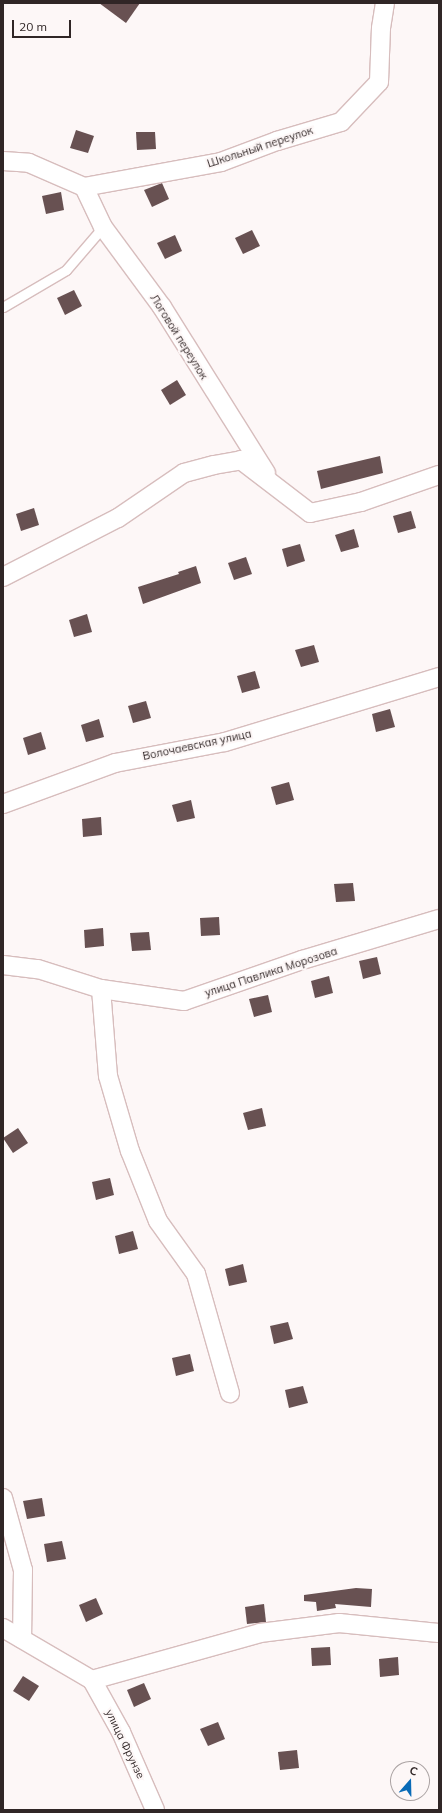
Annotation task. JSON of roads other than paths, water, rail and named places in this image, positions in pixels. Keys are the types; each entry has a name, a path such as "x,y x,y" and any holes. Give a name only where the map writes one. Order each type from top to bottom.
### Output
{"street":[{"name":"Школьный переулок","path":"84,187 221,162 277,141 341,122 379,82 381,28 385,3"},
{"path":"3,161 29,164 84,187"},
{"name":"Логовой переулок","path":"84,187 103,227 162,307 274,486"},
{"name":"Логовой переулок","path":"3,577 118,518 184,473 242,460 310,513 361,502 439,475"},
{"name":"Волочаевская улица","path":"3,804 115,763 225,742 439,677"},
{"name":"улица Павлика Морозова","path":"3,965 38,969 101,989 184,1001 302,960 439,919"},
{"path":"101,989 108,1076 130,1151 158,1220 196,1274 230,1393"},
{"path":"3,1498 23,1570 22,1639"},
{"path":"3,1628 92,1680 260,1634 339,1623 439,1632"},
{"name":"улица Фрунзе","path":"92,1680 121,1732 154,1810"}],"lane":[{"path":"3,307 66,270 103,227"}]}
